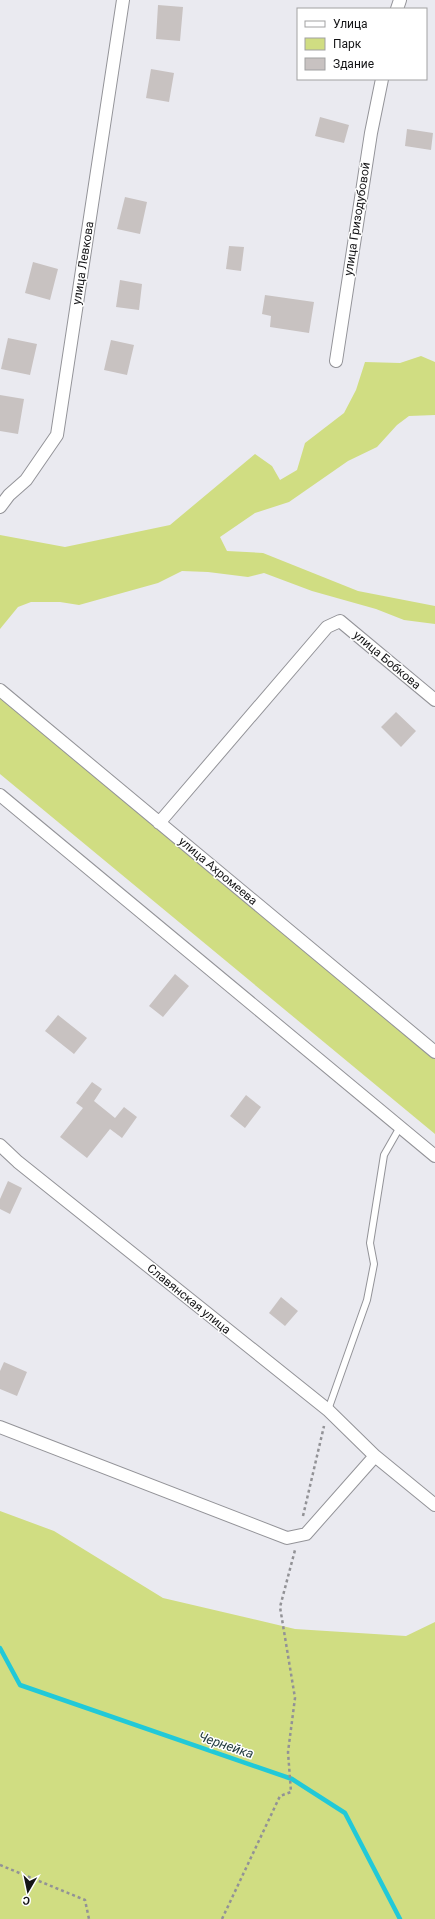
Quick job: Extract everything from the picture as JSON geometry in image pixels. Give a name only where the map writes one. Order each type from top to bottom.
[{"type":"street","name":"улица Левкова","points":[[0,507],[9,495],[26,480],[57,435],[123,0]]},
{"type":"street","name":"улица Гризодубовой","points":[[336,360],[371,133],[382,80]]},
{"type":"street","name":"улица Бобкова","points":[[159,823],[327,627],[340,621],[435,700]]},
{"type":"street","name":"улица Ахромеева","points":[[0,690],[435,1052]]},
{"type":"street","points":[[0,795],[435,1156]]},
{"type":"street","name":"Славянская улица","points":[[0,1145],[18,1162],[328,1410],[375,1456],[435,1505]]},
{"type":"street","points":[[0,1427],[287,1538],[306,1534],[375,1456]]},
{"type":"lane","points":[[328,1410],[367,1300],[374,1264],[370,1243],[384,1155],[400,1127]]},
{"type":"path","points":[[222,1919],[280,1796],[291,1792],[288,1752],[295,1698],[280,1607],[328,1410]]},
{"type":"path","points":[[0,1865],[85,1900],[89,1919]]},
{"type":"green space","points":[[421,356],[435,362],[435,415],[409,416],[397,425],[377,447],[348,461],[289,502],[255,513],[220,537],[227,551],[263,553],[358,591],[435,606],[435,624],[404,620],[376,609],[312,591],[264,573],[248,577],[208,572],[182,571],[158,583],[79,605],[60,602],[31,602],[18,607],[0,629],[0,535],[65,547],[170,525],[255,454],[272,466],[280,480],[297,470],[305,443],[344,413],[356,390],[365,362],[400,363]]},
{"type":"green space","points":[[0,686],[435,1052],[435,1134],[0,774]]},
{"type":"green space","points":[[0,1511],[54,1531],[163,1598],[295,1629],[406,1636],[435,1622],[435,1919],[0,1919]]},
{"type":"building","points":[[158,5],[183,7],[180,41],[156,39]]},
{"type":"building","points":[[151,69],[174,73],[169,102],[146,98]]},
{"type":"building","points":[[320,117],[349,125],[344,143],[315,136]]},
{"type":"building","points":[[407,129],[433,133],[431,150],[405,146]]},
{"type":"building","points":[[125,197],[147,202],[140,234],[117,229]]},
{"type":"building","points":[[229,246],[244,247],[241,271],[226,269]]},
{"type":"building","points":[[33,262],[58,269],[50,300],[25,293]]},
{"type":"building","points":[[120,280],[142,284],[139,310],[116,307]]},
{"type":"building","points":[[265,295],[314,302],[309,333],[270,327],[271,316],[262,314]]},
{"type":"building","points":[[8,338],[37,344],[30,375],[1,369]]},
{"type":"building","points":[[111,340],[134,345],[127,375],[104,370]]},
{"type":"building","points":[[0,395],[24,399],[18,434],[0,431]]},
{"type":"building","points":[[396,712],[416,731],[401,747],[381,727]]},
{"type":"building","points":[[175,974],[189,986],[163,1017],[149,1006]]},
{"type":"building","points":[[58,1015],[87,1038],[74,1054],[45,1031]]},
{"type":"building","points":[[92,1082],[102,1089],[94,1101],[115,1118],[124,1107],[137,1117],[122,1138],[110,1129],[87,1158],[60,1137],[83,1108],[76,1103]]},
{"type":"building","points":[[246,1095],[261,1107],[245,1128],[230,1116]]},
{"type":"building","points":[[8,1181],[22,1188],[10,1214],[0,1209],[0,1199]]},
{"type":"building","points":[[281,1297],[298,1311],[285,1326],[269,1313]]},
{"type":"building","points":[[4,1362],[27,1372],[17,1396],[0,1389],[0,1371]]},
{"type":"waterway","name":"Чернейка","points":[[0,1648],[20,1685],[292,1779],[345,1813],[400,1919]]}]
